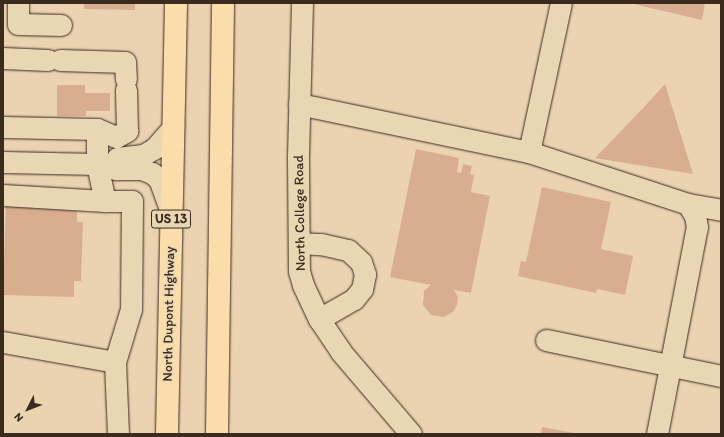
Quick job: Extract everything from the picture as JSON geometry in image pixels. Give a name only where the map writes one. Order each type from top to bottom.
[{"type":"highway","name":"North Dupont Highway","points":[[167,434],[176,3]]},
{"type":"highway","points":[[217,434],[223,3]]},
{"type":"street","points":[[18,3],[18,24],[61,25]]},
{"type":"street","name":"North College Road","points":[[302,3],[299,104],[299,243],[300,271],[303,285],[319,319],[349,363],[412,434]]},
{"type":"street","points":[[529,152],[561,3]]},
{"type":"street","points":[[3,58],[119,68],[122,85],[116,137],[97,129],[3,127]]},
{"type":"street","points":[[3,64],[54,63]]},
{"type":"street","points":[[299,104],[529,152],[688,204],[721,210]]},
{"type":"street","points":[[96,164],[143,155],[155,148],[173,127]]},
{"type":"street","points":[[97,129],[96,164],[105,201]]},
{"type":"street","points":[[3,162],[96,164],[152,173],[163,187],[171,215]]},
{"type":"street","points":[[3,195],[105,201],[132,201],[131,309],[115,362],[118,434]]},
{"type":"street","points":[[657,434],[672,366],[697,228],[695,216],[688,204]]},
{"type":"street","points":[[299,243],[327,244],[348,250],[361,262],[365,274],[362,289],[354,299],[319,319]]},
{"type":"street","points":[[546,340],[721,376]]},
{"type":"street","points":[[3,342],[115,362]]},
{"type":"building","points":[[84,3],[135,3],[135,10],[84,9]]},
{"type":"building","points":[[629,3],[705,3],[702,20]]},
{"type":"building","points":[[665,84],[693,174],[595,158],[645,106]]},
{"type":"building","points":[[57,85],[85,85],[85,93],[110,93],[110,111],[86,111],[86,116],[57,116]]},
{"type":"building","points":[[416,149],[459,158],[457,172],[461,173],[463,164],[472,166],[470,174],[474,175],[471,192],[490,196],[471,293],[454,290],[458,297],[457,305],[453,312],[444,317],[431,315],[423,305],[424,291],[431,285],[390,277]]},
{"type":"building","points":[[542,187],[611,202],[601,249],[633,256],[625,295],[597,289],[596,293],[518,276],[521,261],[526,262]]},
{"type":"building","points":[[6,202],[77,205],[77,222],[83,222],[81,281],[74,281],[74,297],[3,295]]},
{"type":"building","points":[[542,427],[574,433],[574,434],[541,434]]}]
